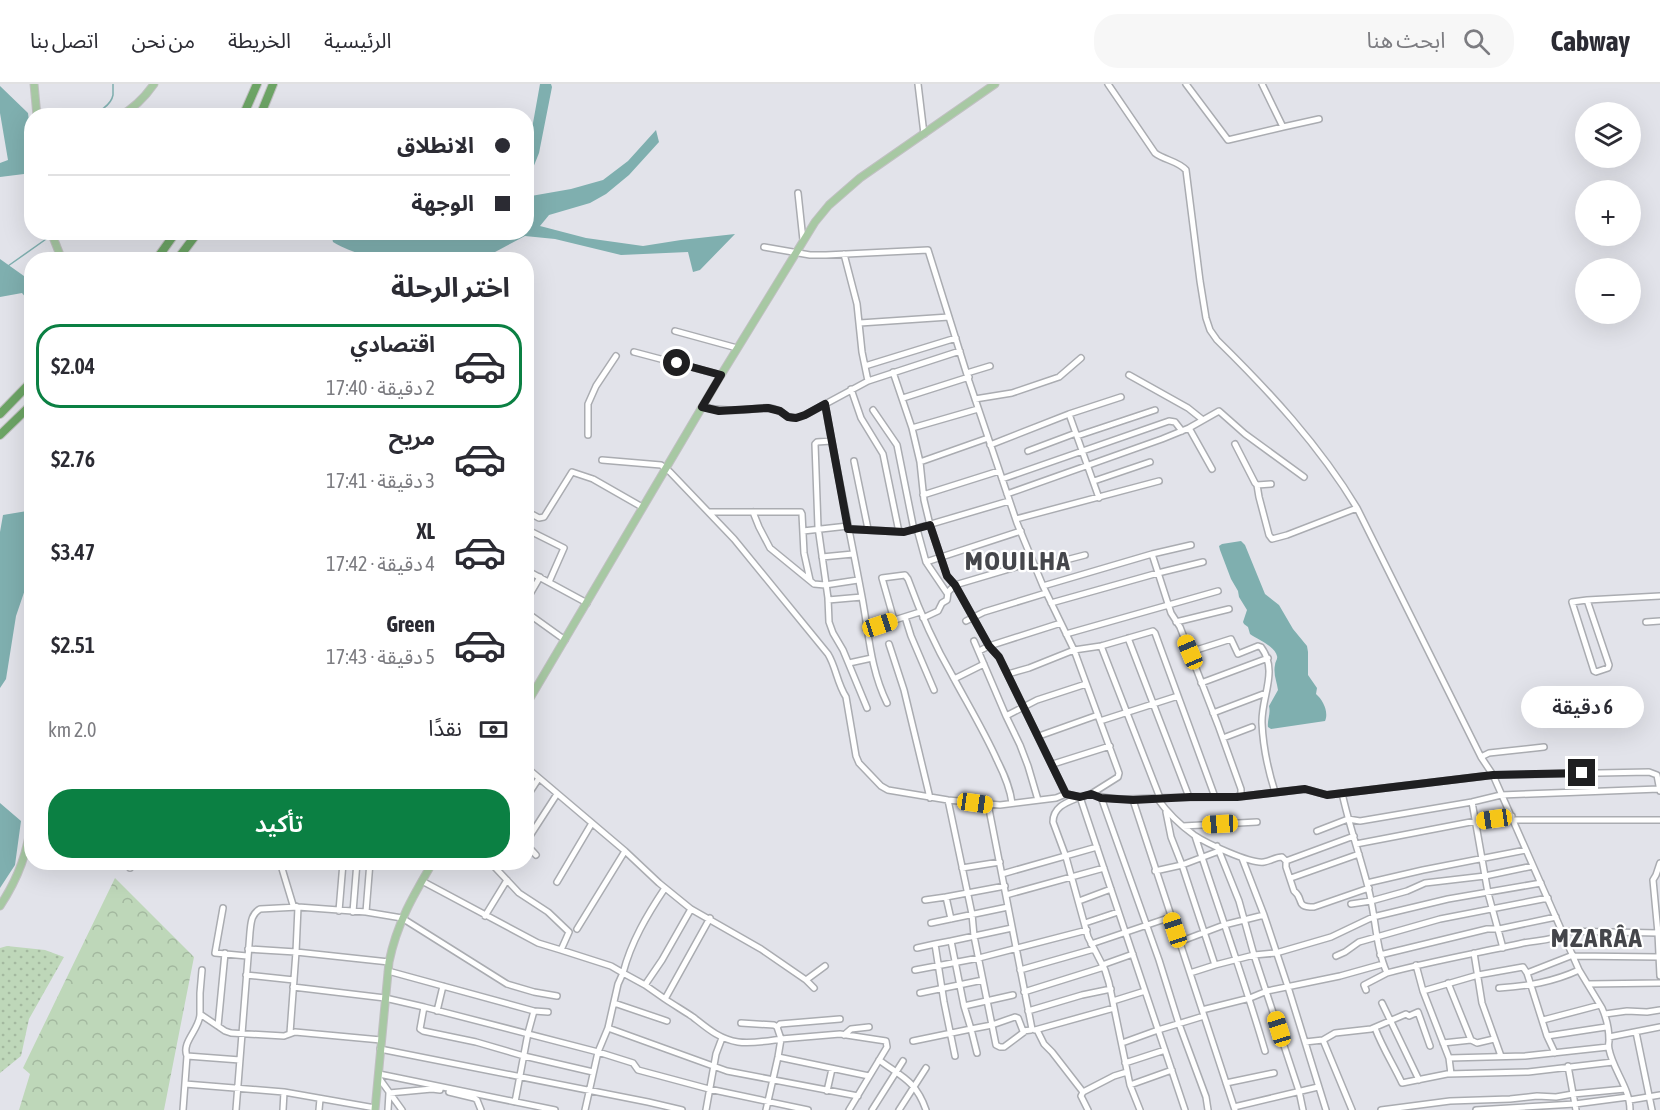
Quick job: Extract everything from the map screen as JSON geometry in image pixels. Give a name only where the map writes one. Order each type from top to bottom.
[{"type":"highway","points":[[246,108],[256,84]]},
{"type":"highway","points":[[264,108],[273,84]]},
{"type":"highway","points":[[0,414],[24,389]]},
{"type":"highway","points":[[0,435],[24,411]]},
{"type":"main road","points":[[34,84],[37,108]]},
{"type":"main road","points":[[132,108],[144,98],[154,84]]},
{"type":"main road","points":[[534,692],[737,348],[803,240],[829,205],[860,178],[994,84]]},
{"type":"main road","points":[[0,906],[19,873],[24,859]]},
{"type":"main road","points":[[375,1109],[389,962],[402,918],[428,870]]},
{"type":"street","points":[[918,84],[924,134]]},
{"type":"street","points":[[1108,84],[1155,153],[1181,165],[1186,170],[1200,281],[1210,330],[1297,424],[1345,488],[1357,508],[1480,757],[1493,775],[1579,970],[1605,1014],[1609,1037],[1608,1047],[1629,1099],[1630,1110]]},
{"type":"street","points":[[1186,84],[1228,140],[1319,119]]},
{"type":"street","points":[[1262,84],[1283,127]]},
{"type":"street","points":[[798,193],[803,240]]},
{"type":"street","points":[[764,247],[810,255],[928,250],[1009,501],[1046,593],[1074,650],[1119,773],[1118,777],[1091,794],[1060,806],[1053,817],[1092,946],[1103,966],[1111,989],[1130,1085],[1140,1110]]},
{"type":"street","points":[[844,254],[857,304],[862,352],[868,381]]},
{"type":"street","points":[[860,324],[949,317]]},
{"type":"street","points":[[675,331],[737,348]]},
{"type":"street","points":[[865,366],[956,338]]},
{"type":"street","points":[[702,407],[719,411],[768,408],[796,418],[868,381],[960,351]]},
{"type":"street","points":[[634,352],[721,375]]},
{"type":"street","points":[[588,435],[586,419],[588,404],[596,386],[616,356]]},
{"type":"street","points":[[975,399],[1012,393],[1059,377],[1081,357]]},
{"type":"street","points":[[903,398],[990,366]]},
{"type":"street","points":[[893,372],[912,428],[930,525],[947,576],[955,585],[989,646],[999,657],[1066,794]]},
{"type":"street","points":[[1129,375],[1188,408],[1203,420]]},
{"type":"street","points":[[851,389],[861,418],[883,454],[899,532]]},
{"type":"street","points":[[920,462],[989,442],[1121,397]]},
{"type":"street","points":[[825,404],[862,597],[866,629],[872,658],[887,704]]},
{"type":"street","points":[[912,428],[978,409]]},
{"type":"street","points":[[873,410],[897,445],[916,530],[926,562],[947,594]]},
{"type":"street","points":[[1028,451],[1155,410]]},
{"type":"street","points":[[1007,494],[1162,439],[1216,412],[1222,412],[1245,434],[1304,477]]},
{"type":"street","points":[[1069,414],[1099,498]]},
{"type":"street","points":[[1002,479],[1169,421],[1186,429],[1212,469]]},
{"type":"street","points":[[831,441],[815,444],[818,529],[830,626],[849,663],[867,708]]},
{"type":"street","points":[[1235,444],[1257,485],[1258,497],[1272,539],[1357,508]]},
{"type":"street","points":[[602,460],[661,465],[734,539],[833,662],[841,690],[846,697],[856,756],[859,763],[881,786],[888,790],[930,798],[1000,806],[1056,798],[1066,794],[1080,797]]},
{"type":"street","points":[[854,461],[868,529]]},
{"type":"street","points":[[1094,482],[1150,462]]},
{"type":"street","points":[[923,495],[999,471]]},
{"type":"street","points":[[534,515],[543,517],[572,472],[593,479],[642,507]]},
{"type":"street","points":[[1016,519],[1159,481]]},
{"type":"street","points":[[1257,485],[1271,484]]},
{"type":"street","points":[[803,531],[848,527],[899,532],[916,530],[1009,501]]},
{"type":"street","points":[[709,512],[801,512],[805,563],[810,580]]},
{"type":"street","points":[[753,512],[770,548],[817,585],[858,580]]},
{"type":"street","points":[[926,562],[1020,531]]},
{"type":"street","points":[[534,533],[564,548],[549,582]]},
{"type":"street","points":[[1043,586],[1191,545]]},
{"type":"street","points":[[822,557],[853,554]]},
{"type":"street","points":[[1152,554],[1171,613],[1202,682],[1241,789],[1241,794],[1237,797]]},
{"type":"street","points":[[923,618],[938,611],[955,585],[1085,555]]},
{"type":"street","points":[[1051,603],[1203,562]]},
{"type":"street","points":[[534,574],[587,603]]},
{"type":"street","points":[[894,620],[882,577],[906,576],[920,612],[1006,779],[1012,803]]},
{"type":"street","points":[[534,587],[540,577]]},
{"type":"street","points":[[1066,634],[1218,591]]},
{"type":"street","points":[[966,621],[1046,593]]},
{"type":"street","points":[[1587,600],[1609,665],[1608,668],[1596,672],[1572,603],[1587,600],[1660,596]]},
{"type":"street","points":[[828,600],[862,597]]},
{"type":"street","points":[[1176,622],[1230,609]]},
{"type":"street","points":[[866,629],[920,612]]},
{"type":"street","points":[[905,617],[934,690]]},
{"type":"street","points":[[534,618],[566,640]]},
{"type":"street","points":[[1646,622],[1660,621]]},
{"type":"street","points":[[979,651],[1061,623]]},
{"type":"street","points":[[1008,674],[1074,650],[1101,646],[1150,632],[1155,633],[1215,797]]},
{"type":"street","points":[[1128,638],[1190,797]]},
{"type":"street","points":[[1190,652],[1231,639],[1238,654],[1261,646],[1268,658],[1269,681],[1263,706],[1262,724],[1267,764],[1275,792]]},
{"type":"street","points":[[974,641],[1016,735],[1038,800]]},
{"type":"street","points":[[889,644],[904,690],[930,798]]},
{"type":"street","points":[[1101,646],[1158,798],[1165,811],[1171,837],[1215,965]]},
{"type":"street","points":[[849,663],[872,658]]},
{"type":"street","points":[[1202,682],[1268,658]]},
{"type":"street","points":[[954,679],[984,664]]},
{"type":"street","points":[[1006,716],[1037,700],[1086,684]]},
{"type":"street","points":[[1213,713],[1266,693]]},
{"type":"street","points":[[1039,736],[1099,718],[1127,713],[1178,696]]},
{"type":"street","points":[[1223,738],[1252,727]]},
{"type":"street","points":[[1053,764],[1110,746]]},
{"type":"street","points":[[1480,757],[1489,753],[1544,747]]},
{"type":"street","points":[[1091,794],[1101,798],[1133,800],[1237,797],[1305,789],[1327,795],[1493,775],[1649,772],[1659,775],[1660,790],[1501,795],[1360,821],[1348,819],[1317,831]]},
{"type":"street","points":[[534,774],[692,909],[761,949],[814,988]]},
{"type":"street","points":[[534,786],[539,778]]},
{"type":"street","points":[[1342,793],[1368,886],[1380,955],[1387,973]]},
{"type":"street","points":[[534,830],[557,794]]},
{"type":"street","points":[[1080,797],[1185,1110]]},
{"type":"street","points":[[1101,798],[1209,1110]]},
{"type":"street","points":[[948,800],[996,1045],[1004,1047],[1024,1032],[1114,1005],[1145,992]]},
{"type":"street","points":[[1133,800],[1235,1108],[1318,1087]]},
{"type":"street","points":[[1472,802],[1488,892],[1503,948]]},
{"type":"street","points":[[988,804],[1024,992],[1034,1030],[1083,1092]]},
{"type":"street","points":[[1165,811],[1195,836],[1218,849],[1242,858],[1264,862],[1275,857],[1282,857],[1286,861],[1294,891],[1298,894],[1300,904],[1304,907],[1314,907],[1368,886],[1423,870],[1526,850]]},
{"type":"street","points":[[1356,843],[1476,821],[1513,818],[1660,820]]},
{"type":"street","points":[[1183,826],[1257,822]]},
{"type":"street","points":[[556,882],[592,823]]},
{"type":"street","points":[[1195,836],[1250,998],[1265,1051]]},
{"type":"street","points":[[1286,861],[1354,836]]},
{"type":"street","points":[[1002,874],[1097,848]]},
{"type":"street","points":[[1155,871],[1182,865],[1218,849]]},
{"type":"street","points":[[1218,849],[1239,901],[1303,1110]]},
{"type":"street","points":[[577,929],[625,851]]},
{"type":"street","points":[[1291,878],[1359,854]]},
{"type":"street","points":[[1242,858],[1264,915],[1326,1110]]},
{"type":"street","points":[[962,868],[1000,862]]},
{"type":"street","points":[[1660,863],[1653,880],[1658,901],[1660,976]]},
{"type":"street","points":[[1351,903],[1371,901],[1407,891],[1425,883],[1485,876],[1533,866]]},
{"type":"street","points":[[1006,895],[1104,868]]},
{"type":"street","points":[[282,870],[292,905],[298,907]]},
{"type":"street","points":[[339,910],[342,870]]},
{"type":"street","points":[[353,912],[356,870]]},
{"type":"street","points":[[366,912],[369,870]]},
{"type":"street","points":[[498,870],[519,893],[548,912],[569,932],[561,950]]},
{"type":"street","points":[[485,916],[507,880]]},
{"type":"street","points":[[422,881],[538,943],[611,966],[645,985],[722,1038],[747,1043],[844,1035],[886,1041],[887,1047],[849,1110]]},
{"type":"street","points":[[1190,974],[1215,965],[1331,937],[1373,917],[1448,899],[1541,883]]},
{"type":"street","points":[[925,900],[1005,886]]},
{"type":"street","points":[[585,1110],[598,1052],[608,1028],[629,952],[645,917],[665,888]]},
{"type":"street","points":[[1079,901],[1111,889]]},
{"type":"street","points":[[946,897],[951,919]]},
{"type":"street","points":[[1336,956],[1359,942],[1377,936],[1440,919],[1548,898]]},
{"type":"street","points":[[290,1033],[298,907]]},
{"type":"street","points":[[236,1110],[247,956],[253,916],[260,909],[298,907],[366,912],[402,918],[507,984],[557,996]]},
{"type":"street","points":[[931,922],[1008,907]]},
{"type":"street","points":[[223,908],[215,953],[247,956]]},
{"type":"street","points":[[645,985],[692,909]]},
{"type":"street","points":[[1085,923],[1119,912]]},
{"type":"street","points":[[1179,942],[1224,925],[1264,915]]},
{"type":"street","points":[[1020,970],[1171,917]]},
{"type":"street","points":[[1380,955],[1487,929],[1499,929],[1556,917]]},
{"type":"street","points":[[665,999],[710,918]]},
{"type":"street","points":[[917,948],[1012,928]]},
{"type":"street","points":[[915,970],[979,958],[1087,930]]},
{"type":"street","points":[[1366,990],[1364,986],[1387,973],[1474,953],[1555,939],[1563,932],[1658,933]]},
{"type":"street","points":[[951,941],[964,1006],[977,1053]]},
{"type":"street","points":[[935,944],[955,1056]]},
{"type":"street","points":[[248,950],[296,952],[389,962]]},
{"type":"street","points":[[1474,953],[1482,1003],[1501,1056]]},
{"type":"street","points":[[218,1026],[225,954]]},
{"type":"street","points":[[1024,992],[1133,954]]},
{"type":"street","points":[[1423,991],[1478,975],[1527,970],[1573,956],[1659,957]]},
{"type":"street","points":[[1122,1043],[1267,991],[1340,976],[1383,964]]},
{"type":"street","points":[[1416,965],[1423,991],[1449,1058],[1451,1074]]},
{"type":"street","points":[[806,980],[825,966]]},
{"type":"street","points":[[183,1110],[188,1056],[185,1050],[200,1022],[202,970]]},
{"type":"street","points":[[1527,970],[1547,1036],[1555,1053]]},
{"type":"street","points":[[1499,988],[1531,986],[1579,970]]},
{"type":"street","points":[[388,971],[534,1011],[548,1012]]},
{"type":"street","points":[[246,975],[294,980]]},
{"type":"street","points":[[920,993],[983,980]]},
{"type":"street","points":[[1588,984],[1660,982]]},
{"type":"street","points":[[1448,983],[1471,1040]]},
{"type":"street","points":[[437,1011],[443,986]]},
{"type":"street","points":[[292,987],[385,998],[424,1007],[598,1052],[633,1063],[638,1070],[709,1089],[808,1110]]},
{"type":"street","points":[[1028,1011],[1111,989]]},
{"type":"street","points":[[964,1006],[1013,995]]},
{"type":"street","points":[[614,1003],[667,1021]]},
{"type":"street","points":[[1382,1003],[1419,1080]]},
{"type":"street","points":[[1543,1020],[1600,1005]]},
{"type":"street","points":[[424,1007],[420,1026],[423,1031],[593,1072]]},
{"type":"street","points":[[1605,1014],[1660,1010]]},
{"type":"street","points":[[515,1102],[534,1011]]},
{"type":"street","points":[[1305,1042],[1323,1040],[1335,1033],[1375,1028],[1406,1014],[1409,1016],[1418,1012],[1430,1046]]},
{"type":"street","points":[[200,1014],[225,1031],[242,1034],[284,1036],[295,1032],[381,1040]]},
{"type":"street","points":[[913,1041],[1017,1018],[1024,1032]]},
{"type":"street","points":[[777,1027],[780,1024],[840,1019]]},
{"type":"street","points":[[741,1023],[774,1025],[781,1039],[766,1110]]},
{"type":"street","points":[[844,1035],[851,1029],[869,1027]]},
{"type":"street","points":[[1547,1036],[1606,1027]]},
{"type":"street","points":[[1609,1037],[1660,1027]]},
{"type":"street","points":[[608,1028],[714,1067],[773,1081],[858,1096]]},
{"type":"street","points":[[1375,1028],[1402,1083],[1451,1074],[1528,1072],[1613,1062]]},
{"type":"street","points":[[1636,1032],[1652,1110]]},
{"type":"street","points":[[706,1110],[716,1054],[722,1038]]},
{"type":"street","points":[[1443,1043],[1471,1040],[1477,1043],[1494,1039]]},
{"type":"street","points":[[1323,1040],[1352,1110]]},
{"type":"street","points":[[1449,1058],[1525,1056],[1608,1047]]},
{"type":"street","points":[[380,1049],[682,1110]]},
{"type":"street","points":[[1125,1063],[1165,1050]]},
{"type":"street","points":[[188,1056],[240,1060]]},
{"type":"street","points":[[778,1057],[869,1076]]},
{"type":"street","points":[[879,1060],[914,1086],[926,1110]]},
{"type":"street","points":[[872,1110],[903,1061]]},
{"type":"street","points":[[1568,1066],[1575,1107]]},
{"type":"street","points":[[899,1110],[926,1068]]},
{"type":"street","points":[[827,1091],[832,1069]]},
{"type":"street","points":[[1130,1085],[1172,1070]]},
{"type":"street","points":[[1089,1110],[1081,1096],[1083,1092],[1127,1072]]},
{"type":"street","points":[[1226,1083],[1274,1072]]},
{"type":"street","points":[[379,1076],[402,1110]]},
{"type":"street","points":[[379,1076],[555,1110]]},
{"type":"street","points":[[185,1084],[284,1092],[375,1109]]},
{"type":"street","points":[[1381,1110],[1450,1101],[1556,1097],[1625,1089]]},
{"type":"street","points":[[389,1093],[438,1090],[474,1098],[481,1110]]},
{"type":"street","points":[[282,1110],[284,1092]]},
{"type":"street","points":[[388,1110],[389,1093]]},
{"type":"street","points":[[1476,1110],[1575,1107],[1660,1095]]},
{"type":"street","points":[[319,1110],[320,1099]]},
{"type":"street","points":[[346,1110],[347,1102]]},
{"type":"green space","points":[[115,878],[194,957],[164,1110],[19,1110],[30,1074],[23,1068]]},
{"type":"green space","points":[[7,946],[45,950],[64,957],[29,1019],[21,1056],[0,1073],[0,948]]},
{"type":"water","points":[[540,84],[551,84],[539,153],[534,166],[534,117]]},
{"type":"water","points":[[0,86],[24,109],[24,174],[0,177],[0,163],[8,160],[0,113]]},
{"type":"water","points":[[656,130],[659,142],[629,175],[606,194],[590,203],[549,215],[540,226],[586,238],[643,246],[735,234],[700,270],[693,272],[688,252],[621,255],[555,239],[534,237],[534,195],[603,180],[628,161]]},
{"type":"water","points":[[333,240],[518,240],[495,252],[354,252]]},
{"type":"water","points":[[0,259],[24,276],[24,295],[22,293],[0,297]]},
{"type":"water","points":[[24,512],[24,593],[16,616],[6,679],[0,688],[0,532],[3,515]]},
{"type":"water","points":[[1241,541],[1245,545],[1265,594],[1279,605],[1293,629],[1307,646],[1308,675],[1317,688],[1316,694],[1325,706],[1325,721],[1271,729],[1268,727],[1269,706],[1278,690],[1274,672],[1276,652],[1250,634],[1248,627],[1244,624],[1247,610],[1231,579],[1219,546]]},
{"type":"water","points":[[0,803],[21,821],[15,865],[0,888]]},
{"type":"waterway","points":[[104,108],[112,99],[113,84]]},
{"type":"waterway","points":[[28,252],[45,240]]},
{"type":"waterway","points":[[8,266],[24,255]]},
{"type":"district","name":"MOUILHA","points":[[1018,561]]},
{"type":"district","name":"MZARÂA","points":[[1597,938]]},
{"type":"route","points":[[677,363],[721,375],[702,407],[719,411],[774,408],[788,417],[796,418],[825,404],[848,529],[904,532],[930,525],[947,576],[955,585],[989,646],[999,657],[1066,794],[1080,797],[1091,794],[1101,798],[1133,800],[1237,797],[1305,789],[1327,795],[1493,775],[1582,773]]}]
